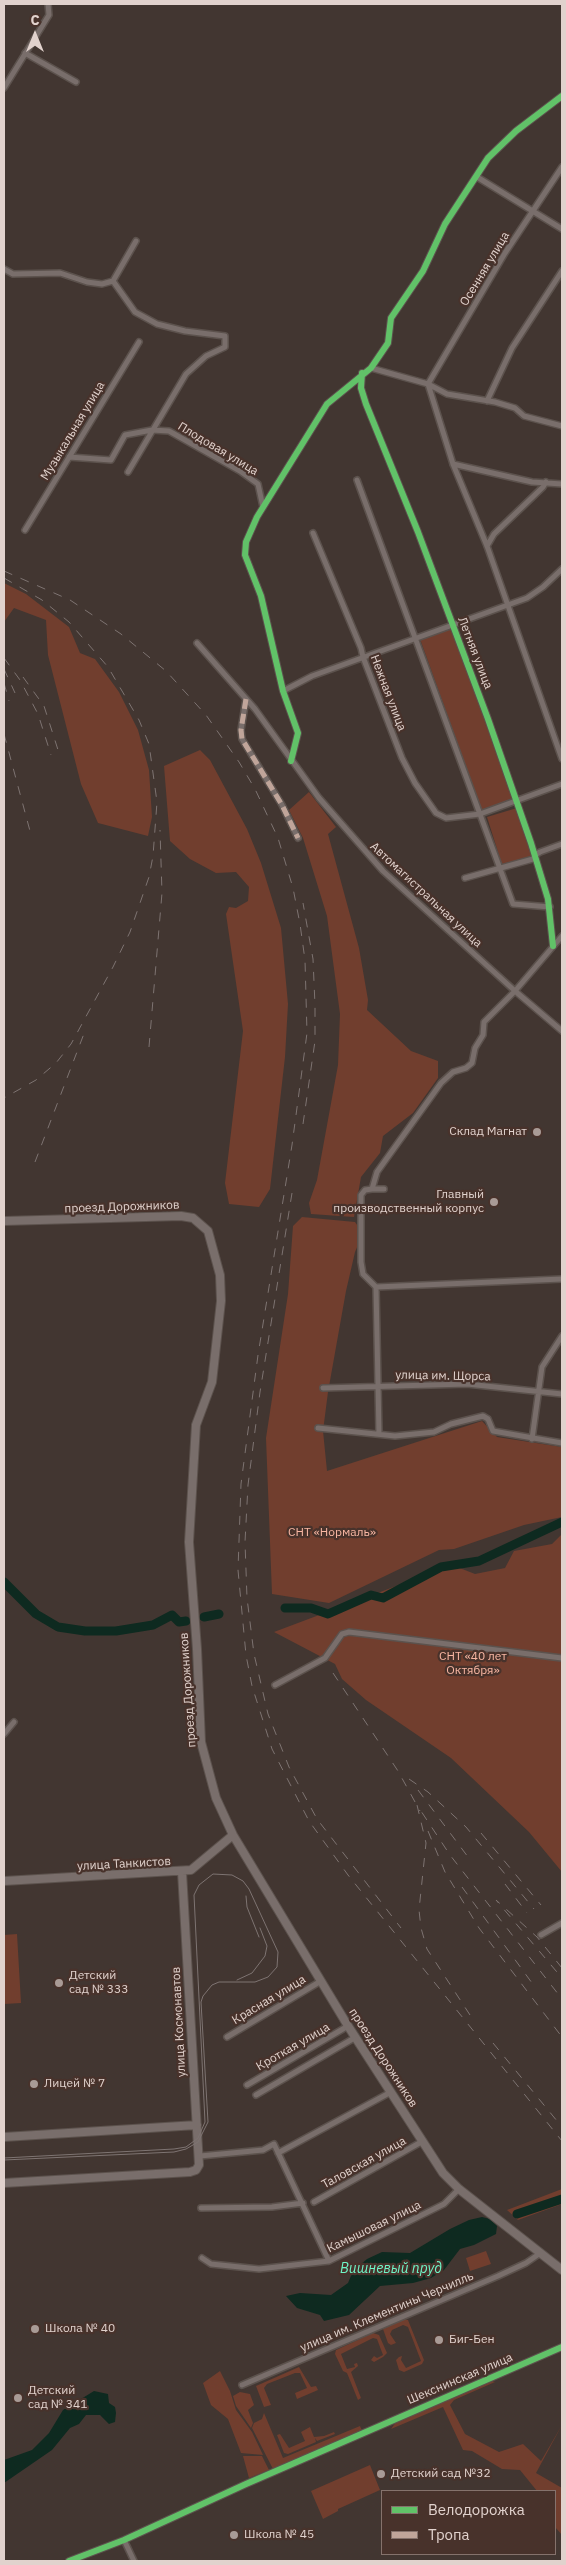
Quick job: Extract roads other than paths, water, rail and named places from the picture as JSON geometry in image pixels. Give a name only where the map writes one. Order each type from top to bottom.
[{"type":"main road","name":"проезд Дорожников","points":[[4,1221],[193,1218],[208,1231],[220,1274],[221,1301],[212,1382],[196,1426],[189,1542],[197,1649],[201,1742],[216,1798],[233,1836],[348,2026],[443,2173],[459,2190],[562,2270]]},
{"type":"main road","name":"улица Танкистов","points":[[4,1881],[182,1872],[198,1866],[233,1836]]},
{"type":"main road","name":"улица Космонавтов","points":[[4,2183],[190,2172],[196,2170],[200,2156],[196,2125],[182,1872]]},
{"type":"main road","points":[[4,2137],[196,2125]]},
{"type":"street","points":[[4,85],[49,15],[48,4]]},
{"type":"street","points":[[25,53],[76,82]]},
{"type":"street","points":[[291,761],[298,733],[283,692],[261,596],[245,555],[246,542],[264,507],[327,404],[362,373],[371,368],[388,343],[391,318],[423,271],[445,224],[488,158],[516,131],[562,96]]},
{"type":"street","name":"Осенняя улица","points":[[428,384],[532,211],[562,168]]},
{"type":"street","points":[[477,177],[562,229]]},
{"type":"street","points":[[4,269],[13,274],[60,273],[86,282],[102,284],[113,281],[136,241]]},
{"type":"street","points":[[487,401],[512,348],[562,271]]},
{"type":"street","points":[[557,278],[562,284]]},
{"type":"street","points":[[113,281],[135,312],[157,324],[185,331],[224,336],[225,347],[206,356],[186,374],[128,472]]},
{"type":"street","name":"Музыкальная улица","points":[[24,530],[139,342]]},
{"type":"street","points":[[371,368],[428,384],[447,394],[515,408],[524,416],[562,426]]},
{"type":"street","name":"Летняя улица","points":[[362,373],[361,388],[366,404],[418,532],[517,801],[550,907],[553,946]]},
{"type":"street","points":[[428,384],[454,464],[487,546],[507,606],[559,743],[562,759]]},
{"type":"street","name":"Плодовая улица","points":[[69,457],[112,460],[125,435],[152,430],[169,431],[240,471],[258,484],[264,507]]},
{"type":"street","points":[[454,464],[532,482],[562,484]]},
{"type":"street","points":[[357,480],[513,904],[550,907]]},
{"type":"street","points":[[487,546],[494,534],[546,482]]},
{"type":"street","name":"Нежная улица","points":[[313,533],[362,648],[363,657],[402,758],[415,783],[436,813],[446,818],[480,814],[562,784]]},
{"type":"street","points":[[283,692],[312,676],[507,606],[543,587],[562,569]]},
{"type":"street","name":"Автомагистральная улица","points":[[197,643],[246,700],[340,824],[383,871],[562,1031]]},
{"type":"street","points":[[246,700],[241,730],[242,739],[282,806],[298,838]]},
{"type":"street","points":[[465,878],[533,860],[535,855],[562,844]]},
{"type":"street","points":[[372,1189],[377,1172],[441,1083],[452,1072],[466,1068],[472,1063],[475,1048],[483,1035],[484,1022],[515,991],[562,936]]},
{"type":"street","points":[[379,1434],[376,1287],[363,1274],[361,1262],[361,1195],[365,1190],[384,1189]]},
{"type":"street","points":[[376,1287],[562,1279]]},
{"type":"street","points":[[532,1439],[542,1368],[562,1336]]},
{"type":"street","name":"улица им. Щорса","points":[[323,1388],[467,1384],[562,1394]]},
{"type":"street","points":[[318,1428],[395,1436],[434,1432],[450,1424],[483,1416],[488,1419],[493,1430],[532,1439],[562,1443]]},
{"type":"street","points":[[275,1685],[325,1658],[342,1634],[348,1632],[562,1658]]},
{"type":"street","points":[[4,1734],[14,1722]]},
{"type":"street","points":[[541,1934],[562,1923]]},
{"type":"street","name":"Красная улица","points":[[227,2037],[321,1981]]},
{"type":"street","name":"Кроткая улица","points":[[247,2085],[348,2026]]},
{"type":"street","name":"Кроткая улица","points":[[256,2095],[356,2037]]},
{"type":"street","points":[[278,2153],[391,2092]]},
{"type":"street","name":"Таловская улица","points":[[314,2202],[423,2141]]},
{"type":"street","points":[[200,2156],[263,2150],[274,2144],[329,2261]]},
{"type":"street","name":"Камышовая улица","points":[[202,2258],[211,2264],[259,2269],[329,2261],[444,2204],[459,2190]]},
{"type":"street","points":[[201,2208],[272,2207],[303,2203]]},
{"type":"street","name":"улица им. Клементины Черчилль","points":[[242,2385],[498,2276],[526,2263],[539,2254]]},
{"type":"street","name":"Шекснинская улица","points":[[124,2540],[562,2347]]},
{"type":"street","points":[[69,2561],[124,2540],[134,2561]]},
{"type":"water","name":"Вишневый пруд","points":[[482,2217],[490,2219],[497,2226],[496,2234],[474,2245],[460,2249],[444,2270],[431,2278],[413,2283],[380,2286],[349,2315],[324,2321],[320,2315],[297,2308],[286,2296],[300,2293],[331,2295],[348,2283],[353,2271],[367,2259],[382,2252],[410,2253],[450,2229],[469,2220]]},
{"type":"water","points":[[94,2391],[108,2394],[109,2403],[115,2407],[115,2422],[109,2424],[100,2415],[86,2415],[79,2424],[70,2428],[52,2450],[4,2483],[4,2460],[32,2450],[49,2433],[63,2410]]},
{"type":"waterway","points":[[285,1608],[311,1608],[328,1614],[371,1595],[383,1598],[441,1567],[479,1561],[562,1522]]},
{"type":"waterway","points":[[4,1582],[36,1614],[58,1627],[85,1631],[116,1631],[153,1625],[172,1615],[179,1622],[186,1621]]},
{"type":"waterway","points":[[204,1617],[219,1614]]},
{"type":"waterway","points":[[517,2214],[562,2199]]},
{"type":"tram line","points":[[4,2158],[174,2149],[186,2147],[198,2138],[205,2122],[194,1895],[199,1885],[213,1874],[232,1875],[243,1881],[249,1889],[278,1952],[277,1967],[268,1977],[255,1982],[219,1982],[212,1985],[203,1996],[201,2002],[208,2122],[198,2142],[186,2149],[174,2152],[4,2160]]},
{"type":"tram line","points":[[246,1896],[247,1907],[259,1937]]},
{"type":"tram line","points":[[237,1980],[252,1973],[265,1956],[267,1946],[260,1928]]},
{"type":"railway","points":[[4,571],[70,600],[121,634],[166,671],[206,715],[239,762],[255,789],[278,838],[293,888],[300,924],[305,960],[307,1033],[292,1145],[258,1355],[241,1484],[238,1570],[246,1655],[252,1686],[272,1749],[309,1821],[348,1875],[562,2141]]},
{"type":"railway","points":[[4,578],[42,600],[69,622],[108,667],[139,720],[149,744],[157,802],[153,856],[149,877],[130,932],[113,967],[71,1044],[56,1063],[36,1080],[4,1098]]},
{"type":"railway","points":[[4,658],[20,680],[38,714],[51,755]]},
{"type":"railway","points":[[4,669],[15,693]]},
{"type":"railway","points":[[23,677],[44,706],[59,753]]},
{"type":"railway","points":[[4,683],[9,701]]},
{"type":"railway","points":[[4,734],[30,831]]},
{"type":"railway","points":[[149,1047],[162,893],[160,830]]},
{"type":"railway","points":[[303,903],[313,959],[315,1041],[303,1124]]},
{"type":"railway","points":[[35,1162],[85,1031]]},
{"type":"railway","points":[[292,1193],[260,1392],[248,1485],[245,1542],[247,1598],[254,1654],[268,1714],[289,1767],[317,1819],[401,1928]]},
{"type":"railway","points":[[333,1673],[398,1771],[420,1811]]},
{"type":"railway","points":[[409,1779],[428,1792],[466,1827],[534,1909]]},
{"type":"railway","points":[[418,1790],[471,1861]]},
{"type":"railway","points":[[470,2015],[427,1949],[421,1928],[419,1910],[426,1843],[417,1805],[450,1855],[562,1999]]},
{"type":"railway","points":[[428,1831],[445,1872],[479,1928],[562,2037]]},
{"type":"railway","points":[[481,1833],[541,1905]]},
{"type":"railway","points":[[505,1884],[527,1913]]},
{"type":"railway","points":[[462,1887],[532,1983]]},
{"type":"railway","points":[[562,1968],[537,1937],[496,1900],[562,1978]]},
{"type":"railway","points":[[493,2043],[562,2127]]},
{"type":"place","name":"Склад Магнат","points":[[537,1132]]},
{"type":"place","name":"Главный производственный корпус","points":[[494,1202]]},
{"type":"place","name":"Детский сад № 333","points":[[59,1983]]},
{"type":"place","name":"Лицей № 7","points":[[34,2084]]},
{"type":"place","name":"Школа № 40","points":[[35,2329]]},
{"type":"place","name":"Биг-Бен","points":[[439,2340]]},
{"type":"place","name":"Детский сад № 341","points":[[18,2398]]},
{"type":"place","name":"Детский сад №32","points":[[381,2474]]},
{"type":"place","name":"Школа № 45","points":[[234,2535]]},
{"type":"park label","name":"СНТ «Нормаль»","points":[[332,1533]]},
{"type":"park label","name":"СНТ «40 лет Октября»","points":[[473,1664]]}]
